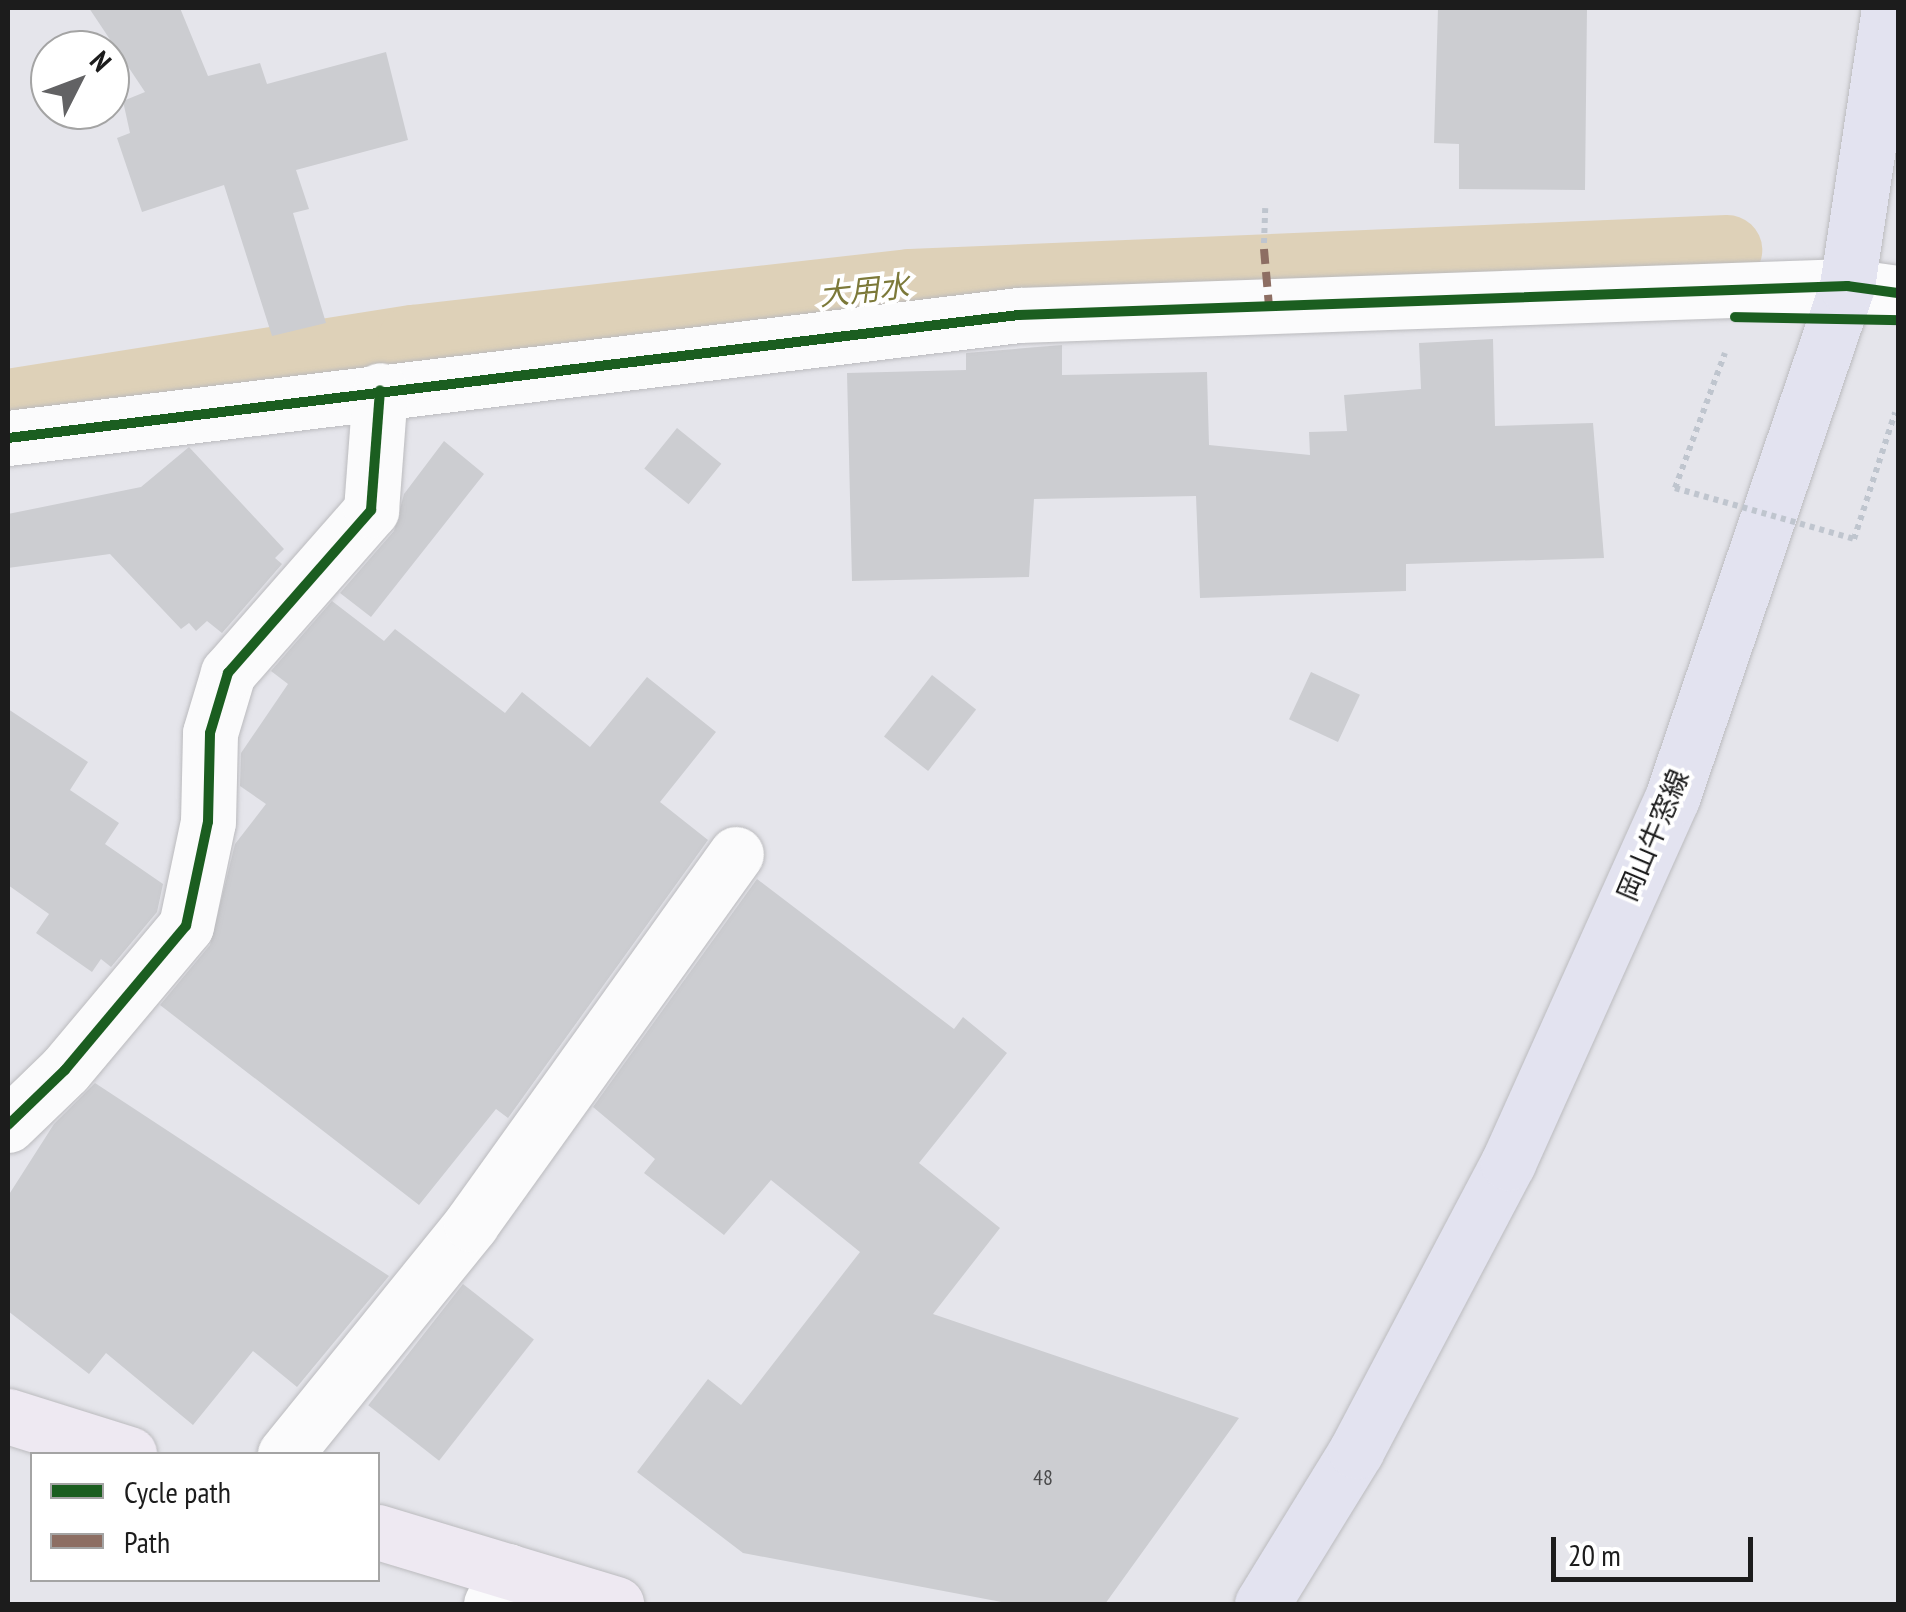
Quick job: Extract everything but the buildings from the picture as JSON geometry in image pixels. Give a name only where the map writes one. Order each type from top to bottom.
[{"type":"main road","name":"岡山牛窓線","points":[[1262,1604],[1356,1450],[1508,1163],[1672,798],[1872,289],[1889,8]]},
{"type":"street","points":[[8,438],[380,390],[561,375],[1019,315],[1872,289]]},
{"type":"street","points":[[8,1125],[65,1070],[186,926],[208,822],[210,733],[228,673],[371,510],[380,390]]},
{"type":"street","points":[[287,1452],[471,1224],[736,854]]},
{"type":"street","points":[[8,1416],[123,1452]]},
{"type":"street","points":[[380,1533],[500,1588],[616,1604]]},
{"type":"path","points":[[1264,250],[1265,208]]},
{"type":"path","points":[[1722,363],[1674,488],[1854,538],[1895,413]]},
{"type":"waterway","name":"大用水","points":[[8,404],[413,340],[910,284],[1727,250]]},
{"type":"marked path","points":[[1264,249],[1269,306]]},
{"type":"cycle path","points":[[8,438],[1019,315],[1847,286],[1898,293]]},
{"type":"cycle path","points":[[1735,317],[1898,320]]},
{"type":"cycle path","points":[[8,1125],[65,1070],[186,926],[208,822],[210,733],[228,673],[371,510],[380,390]]}]
